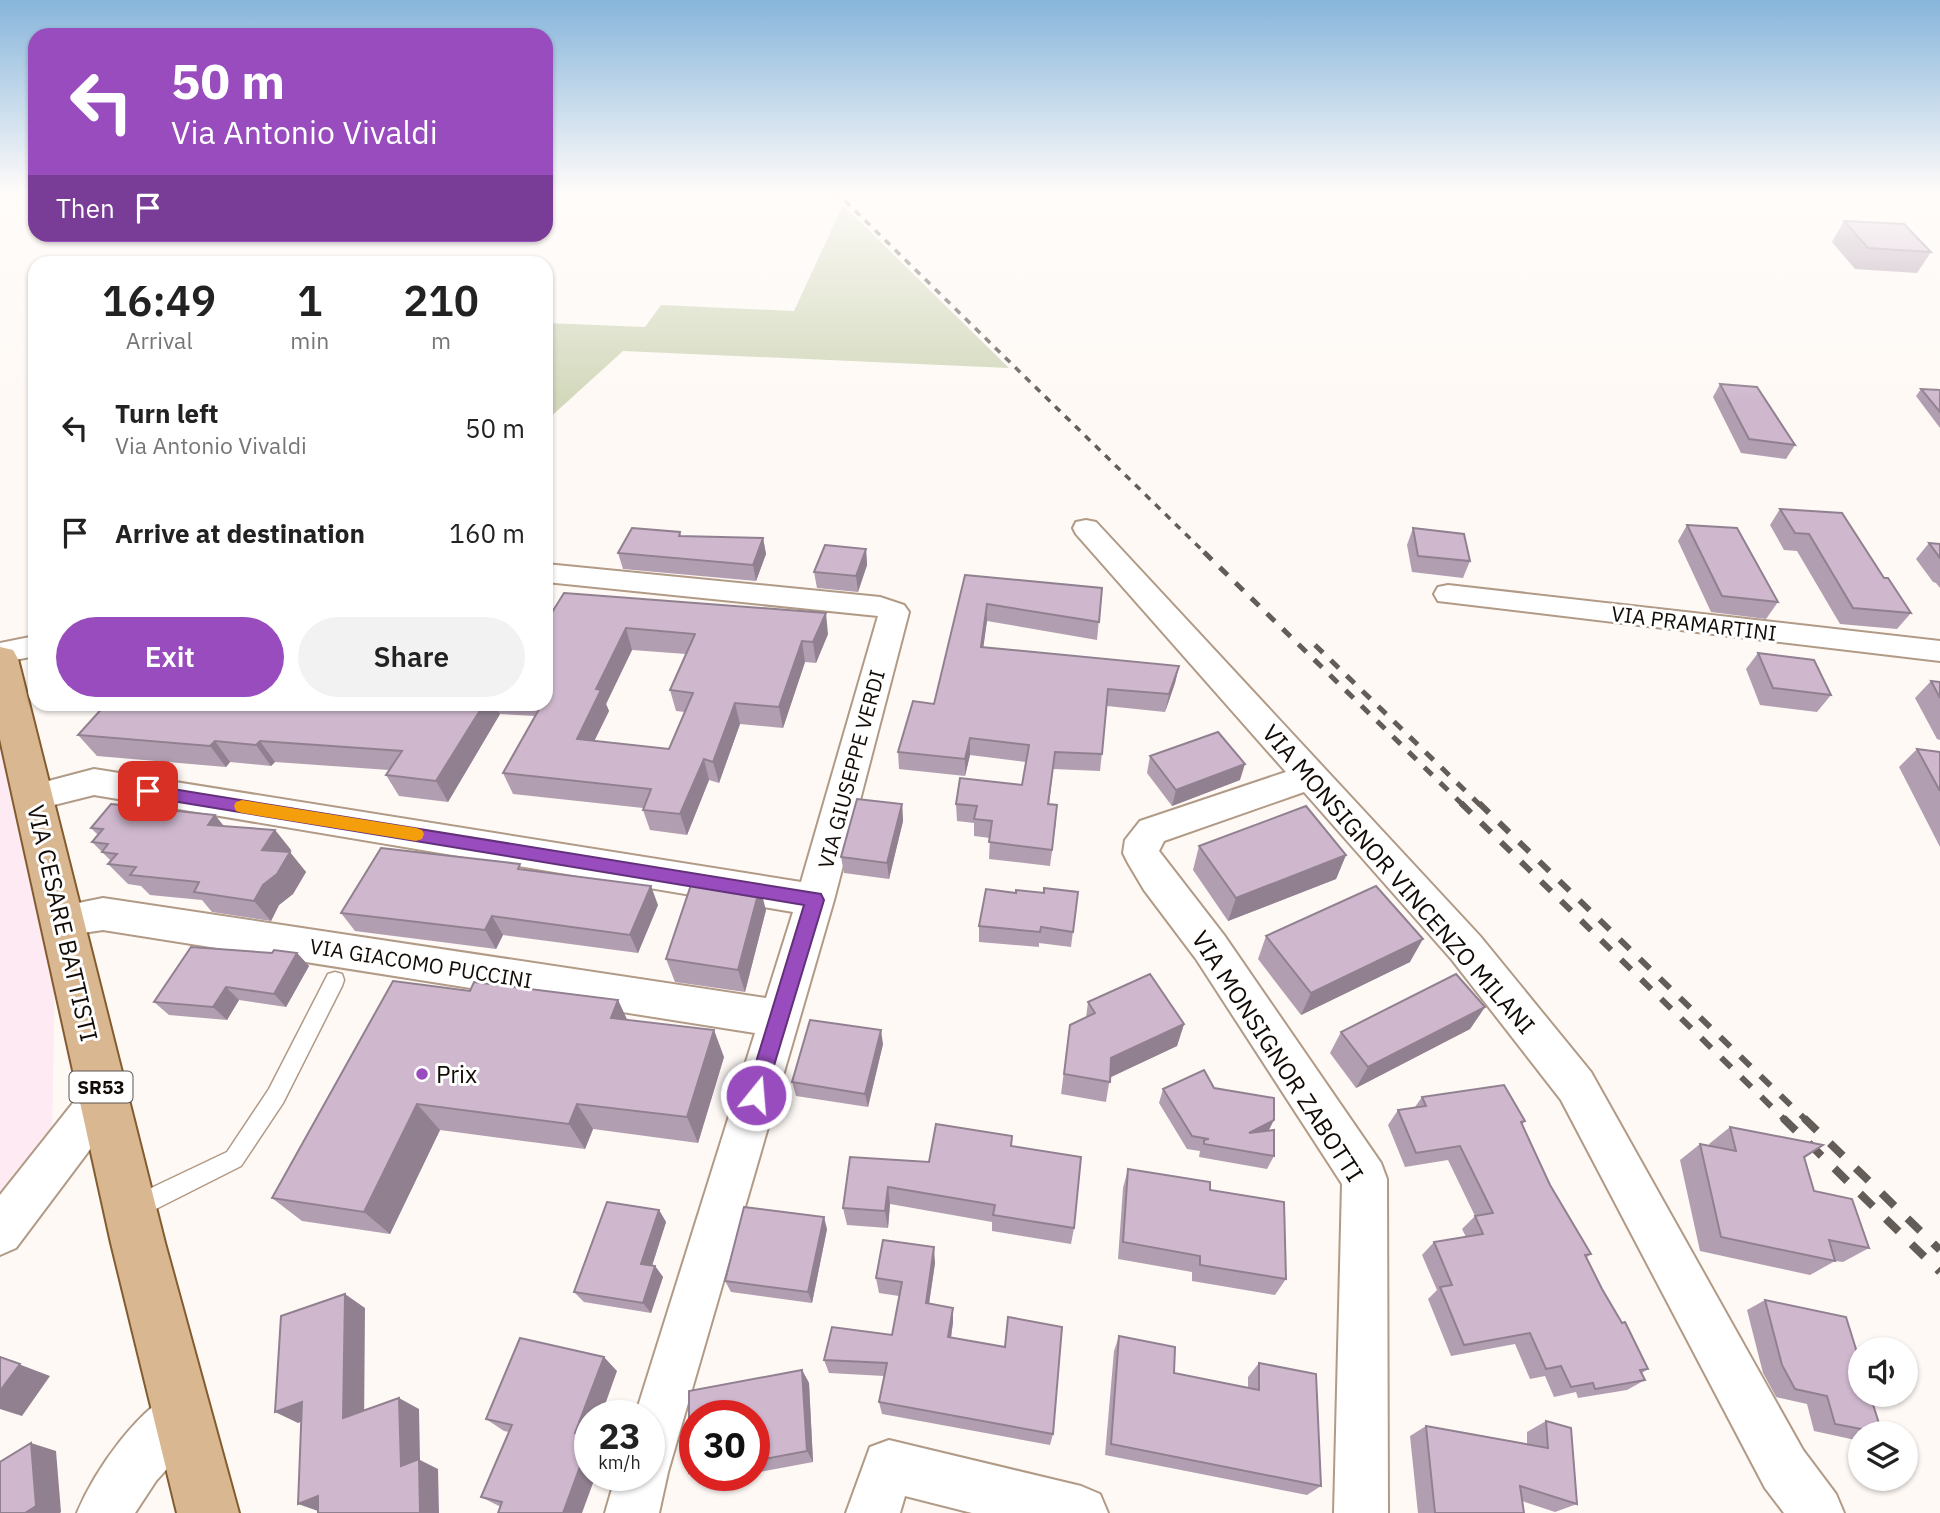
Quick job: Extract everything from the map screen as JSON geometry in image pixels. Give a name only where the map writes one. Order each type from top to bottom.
[{"type":"main road","name":"VIA CESARE BATTISTI","points":[[0,659],[130,1209],[208,1513]]},
{"type":"street","name":"VIA MONSIGNOR VINCENZO MILANI","points":[[1086,528],[1466,948],[1576,1086],[1784,1469],[1817,1513]]},
{"type":"street","name":"VIA GIUSEPPE VERDI","points":[[553,581],[880,606],[894,612],[815,900],[665,1401]]},
{"type":"street","name":"VIA PRAMARTINI","points":[[1448,594],[1940,651]]},
{"type":"street","points":[[0,653],[28,647]]},
{"type":"street","name":"VIA MONSIGNOR ZABOTTI","points":[[1311,776],[1152,831],[1143,840],[1141,853],[1157,879],[1210,947],[1365,1180],[1361,1513]]},
{"type":"street","points":[[34,797],[94,782],[815,900]]},
{"type":"street","name":"VIA GIACOMO PUCCINI","points":[[62,920],[103,915],[779,1018]]},
{"type":"street","points":[[0,1232],[103,1098]]},
{"type":"street","points":[[104,1513],[137,1462],[183,1413]]},
{"type":"street","points":[[873,1513],[888,1466],[1081,1513]]},
{"type":"street","points":[[632,1513],[638,1491]]},
{"type":"lane","points":[[130,1209],[234,1159],[276,1096],[335,980]]},
{"type":"shaded area","points":[[0,651],[56,912],[52,1141],[0,1207]]},
{"type":"green space","points":[[817,262],[901,262],[1009,368],[623,351],[553,415],[553,323],[645,327],[661,305],[794,311]]},
{"type":"building","points":[[1720,384],[1757,387],[1795,445],[1749,439]]},
{"type":"building","points":[[1921,389],[1940,390],[1940,412]]},
{"type":"building","points":[[1780,509],[1842,513],[1884,578],[1888,578],[1911,613],[1853,608],[1809,534],[1795,533]]},
{"type":"building","points":[[1687,525],[1737,528],[1778,602],[1722,596]]},
{"type":"building","points":[[632,528],[680,532],[679,536],[763,538],[753,565],[618,553]]},
{"type":"building","points":[[1413,528],[1464,534],[1470,561],[1418,556]]},
{"type":"building","points":[[1929,543],[1940,544],[1940,558]]},
{"type":"building","points":[[825,545],[866,549],[856,576],[814,572]]},
{"type":"building","points":[[965,575],[1102,588],[1099,622],[987,604],[981,647],[1179,666],[1169,694],[1108,689],[1102,754],[1055,752],[1048,804],[1057,805],[1052,850],[989,842],[992,821],[974,819],[977,806],[956,804],[960,778],[1022,785],[1029,745],[970,738],[965,759],[898,752],[913,701],[934,704]]},
{"type":"building","points":[[564,593],[826,613],[813,642],[802,641],[779,707],[735,703],[713,762],[704,759],[680,814],[643,810],[651,789],[503,773],[538,711],[553,711],[553,611]],"holes":[[[626,628],[695,634],[670,690],[693,693],[669,749],[577,739],[601,690],[596,689]]]},
{"type":"building","points":[[1758,653],[1814,660],[1831,695],[1773,688]]},
{"type":"building","points":[[1931,681],[1940,682],[1940,698]]},
{"type":"building","points":[[100,711],[480,711],[436,781],[386,775],[402,751],[260,741],[256,745],[215,741],[210,746],[78,735]]},
{"type":"building","points":[[1218,732],[1245,764],[1176,790],[1150,756]]},
{"type":"building","points":[[1917,749],[1940,752],[1940,791]]},
{"type":"building","points":[[857,799],[902,804],[887,863],[841,857]]},
{"type":"building","points":[[111,804],[215,815],[208,825],[275,830],[262,850],[290,852],[277,874],[263,885],[254,901],[194,892],[199,882],[130,875],[136,867],[108,864],[117,854],[102,852],[108,844],[92,842],[103,829],[91,828]]},
{"type":"building","points":[[1306,806],[1346,855],[1236,898],[1199,846]]},
{"type":"building","points":[[381,848],[520,864],[518,869],[651,886],[630,935],[492,916],[485,930],[341,913]]},
{"type":"building","points":[[694,876],[760,887],[738,970],[666,959]]},
{"type":"building","points":[[1376,886],[1423,939],[1311,993],[1266,936]]},
{"type":"building","points":[[1044,888],[1078,892],[1073,932],[1041,927],[1040,932],[979,926],[986,889],[1044,893]]},
{"type":"building","points":[[191,947],[297,953],[274,994],[226,987],[213,1007],[154,1002]]},
{"type":"building","points":[[1150,974],[1184,1024],[1111,1058],[1110,1082],[1064,1074],[1070,1025],[1095,1013],[1088,1002]]},
{"type":"building","points":[[1456,974],[1485,1007],[1368,1067],[1341,1032]]},
{"type":"building","points":[[393,981],[470,991],[474,982],[618,1000],[611,1018],[714,1030],[687,1117],[577,1104],[569,1124],[417,1104],[364,1212],[272,1198]]},
{"type":"building","points":[[810,1020],[881,1030],[865,1094],[792,1082]]},
{"type":"building","points":[[1204,1070],[1214,1088],[1274,1098],[1274,1120],[1249,1133],[1274,1130],[1274,1156],[1204,1144],[1204,1140],[1209,1139],[1192,1136],[1163,1089]]},
{"type":"building","points":[[1504,1085],[1525,1121],[1521,1122],[1550,1185],[1591,1254],[1585,1255],[1602,1289],[1622,1323],[1625,1322],[1648,1369],[1640,1370],[1645,1380],[1595,1389],[1593,1383],[1571,1387],[1561,1366],[1546,1369],[1530,1333],[1464,1345],[1440,1287],[1452,1285],[1434,1242],[1483,1234],[1475,1216],[1493,1213],[1460,1146],[1416,1153],[1398,1110],[1426,1106],[1422,1097]]},
{"type":"building","points":[[936,1124],[1012,1136],[1011,1146],[1081,1157],[1074,1228],[993,1215],[995,1205],[888,1187],[885,1211],[843,1208],[850,1157],[929,1162]]},
{"type":"building","points":[[1730,1127],[1823,1145],[1804,1157],[1814,1191],[1852,1199],[1869,1248],[1829,1240],[1835,1261],[1721,1237],[1700,1144],[1736,1151]]},
{"type":"building","points":[[1128,1169],[1210,1182],[1210,1190],[1284,1202],[1286,1279],[1200,1265],[1200,1256],[1123,1242]]},
{"type":"building","points":[[607,1202],[659,1210],[641,1264],[655,1266],[643,1303],[574,1292]]},
{"type":"building","points":[[744,1207],[824,1217],[808,1292],[725,1281]]},
{"type":"building","points":[[883,1240],[934,1247],[926,1303],[953,1308],[948,1337],[1005,1347],[1008,1317],[1062,1327],[1053,1434],[879,1402],[887,1363],[824,1360],[832,1327],[892,1335],[902,1282],[876,1278]]},
{"type":"building","points":[[345,1294],[343,1418],[399,1398],[401,1466],[419,1459],[420,1513],[318,1513],[318,1496],[298,1504],[302,1402],[275,1412],[281,1316]]},
{"type":"building","points":[[1765,1300],[1846,1317],[1852,1337],[1848,1337],[1848,1407],[1874,1407],[1878,1421],[1848,1421],[1848,1426],[1835,1424],[1827,1396],[1795,1389],[1782,1365]]},
{"type":"building","points":[[1119,1336],[1175,1347],[1174,1373],[1259,1390],[1259,1363],[1316,1374],[1321,1486],[1111,1444]]},
{"type":"building","points":[[520,1338],[604,1357],[588,1400],[574,1400],[574,1483],[563,1513],[498,1513],[502,1502],[481,1497],[512,1425],[486,1419]]},
{"type":"building","points":[[0,1357],[20,1364],[0,1391]]},
{"type":"building","points":[[802,1370],[807,1451],[770,1458],[770,1400],[689,1400],[689,1391]]},
{"type":"building","points":[[1546,1421],[1571,1428],[1577,1504],[1520,1486],[1524,1513],[1435,1513],[1426,1426],[1548,1448]]},
{"type":"building","points":[[31,1443],[36,1506],[25,1513],[0,1513],[0,1462]]},
{"type":"railway","points":[[907,262],[1205,553]]},
{"type":"railway","points":[[1204,552],[1463,805]]},
{"type":"railway","points":[[1315,645],[1480,805]]},
{"type":"railway","points":[[1461,803],[1785,1120]]},
{"type":"railway","points":[[1479,803],[1806,1120]]},
{"type":"railway","points":[[1783,1118],[1940,1272]]},
{"type":"railway","points":[[1804,1118],[1940,1250]]},
{"type":"slow traffic","points":[[242,806],[416,834]]},
{"type":"place","name":"Prix","points":[[422,1074]]},
{"type":"route","points":[[148,791],[815,900],[756,1095]]}]
